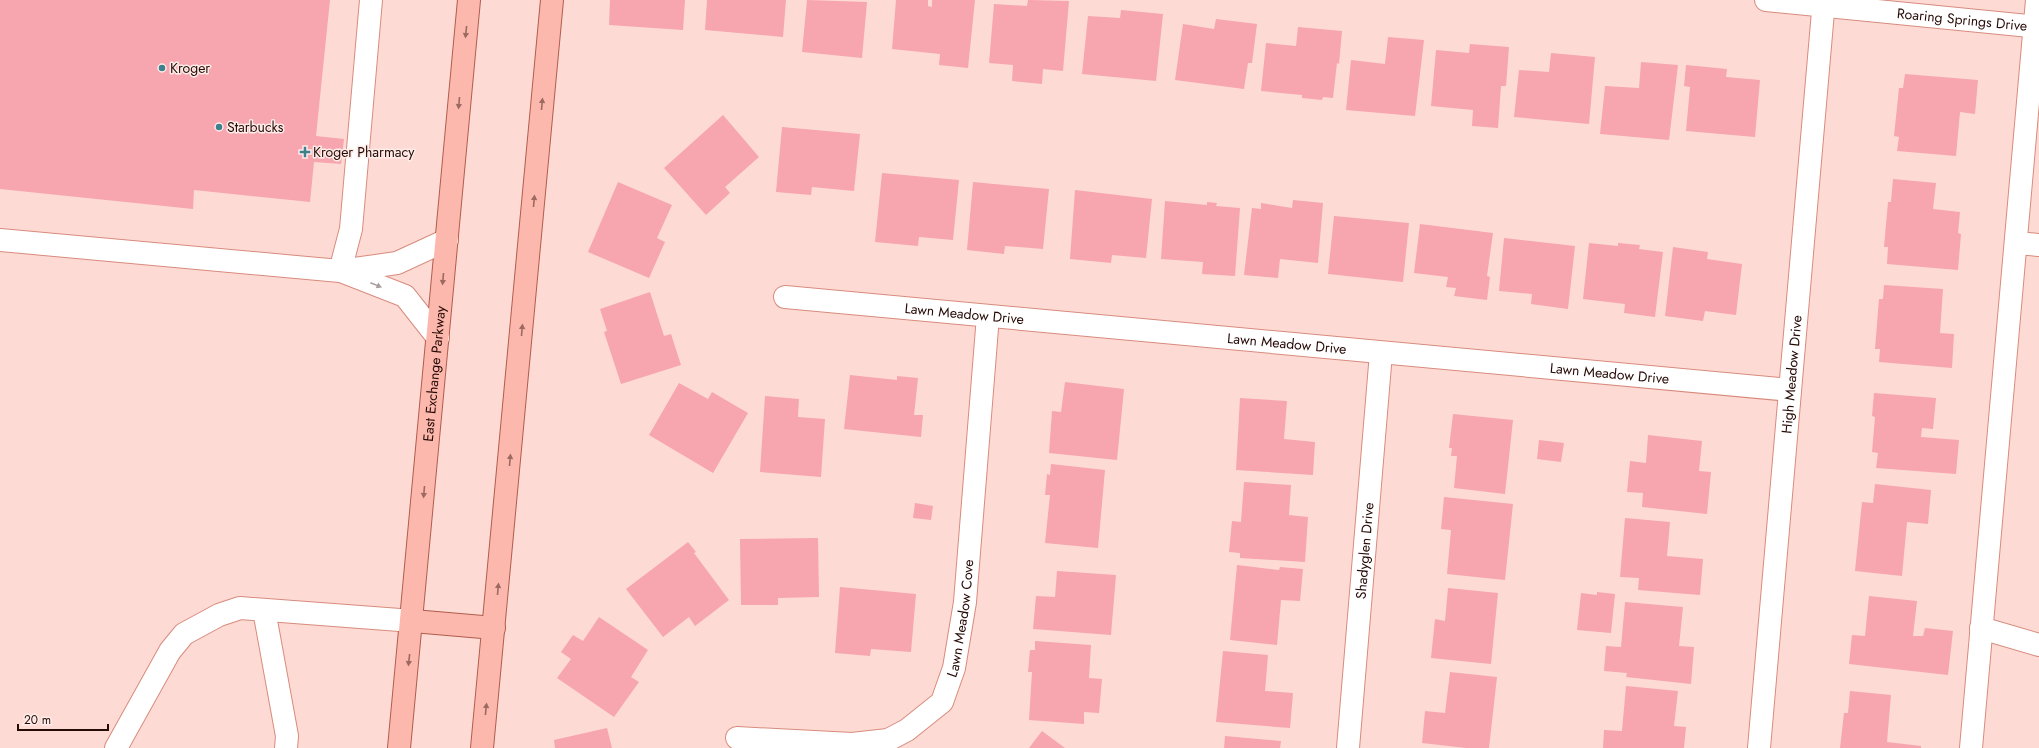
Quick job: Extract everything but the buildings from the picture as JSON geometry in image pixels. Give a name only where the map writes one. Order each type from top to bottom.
[{"type":"main road","name":"East Exchange Parkway","points":[[400,748],[413,622],[469,0]]},
{"type":"main road","points":[[482,748],[552,0]]},
{"type":"main road","points":[[413,622],[494,628]]},
{"type":"street","points":[[340,271],[351,229],[371,0]]},
{"type":"street","name":"Roaring Springs Drive","points":[[1766,0],[1824,3],[2037,26]]},
{"type":"street","points":[[1971,748],[2016,242],[2037,26],[2037,0]]},
{"type":"street","name":"High Meadow Drive","points":[[1758,748],[1824,3]]},
{"type":"street","points":[[0,240],[340,271],[397,263],[447,240]]},
{"type":"street","points":[[2016,242],[2039,245]]},
{"type":"street","points":[[340,271],[405,296],[438,338]]},
{"type":"street","name":"Lawn Meadow Drive","points":[[784,297],[1790,390]]},
{"type":"street","name":"Lawn Meadow Cove","points":[[737,738],[852,744],[888,740],[907,730],[942,702],[954,668],[965,602],[988,316]]},
{"type":"street","name":"Shadyglen Drive","points":[[1348,748],[1381,352]]},
{"type":"street","points":[[116,748],[170,651],[184,634],[219,615],[240,608],[413,622]]},
{"type":"street","points":[[264,610],[287,736],[286,748]]},
{"type":"street","points":[[1982,628],[2039,645]]},
{"type":"place","name":"Kroger","points":[[162,68]]},
{"type":"place","name":"Starbucks","points":[[219,127]]},
{"type":"place","name":"Kroger Pharmacy","points":[[305,152]]}]
